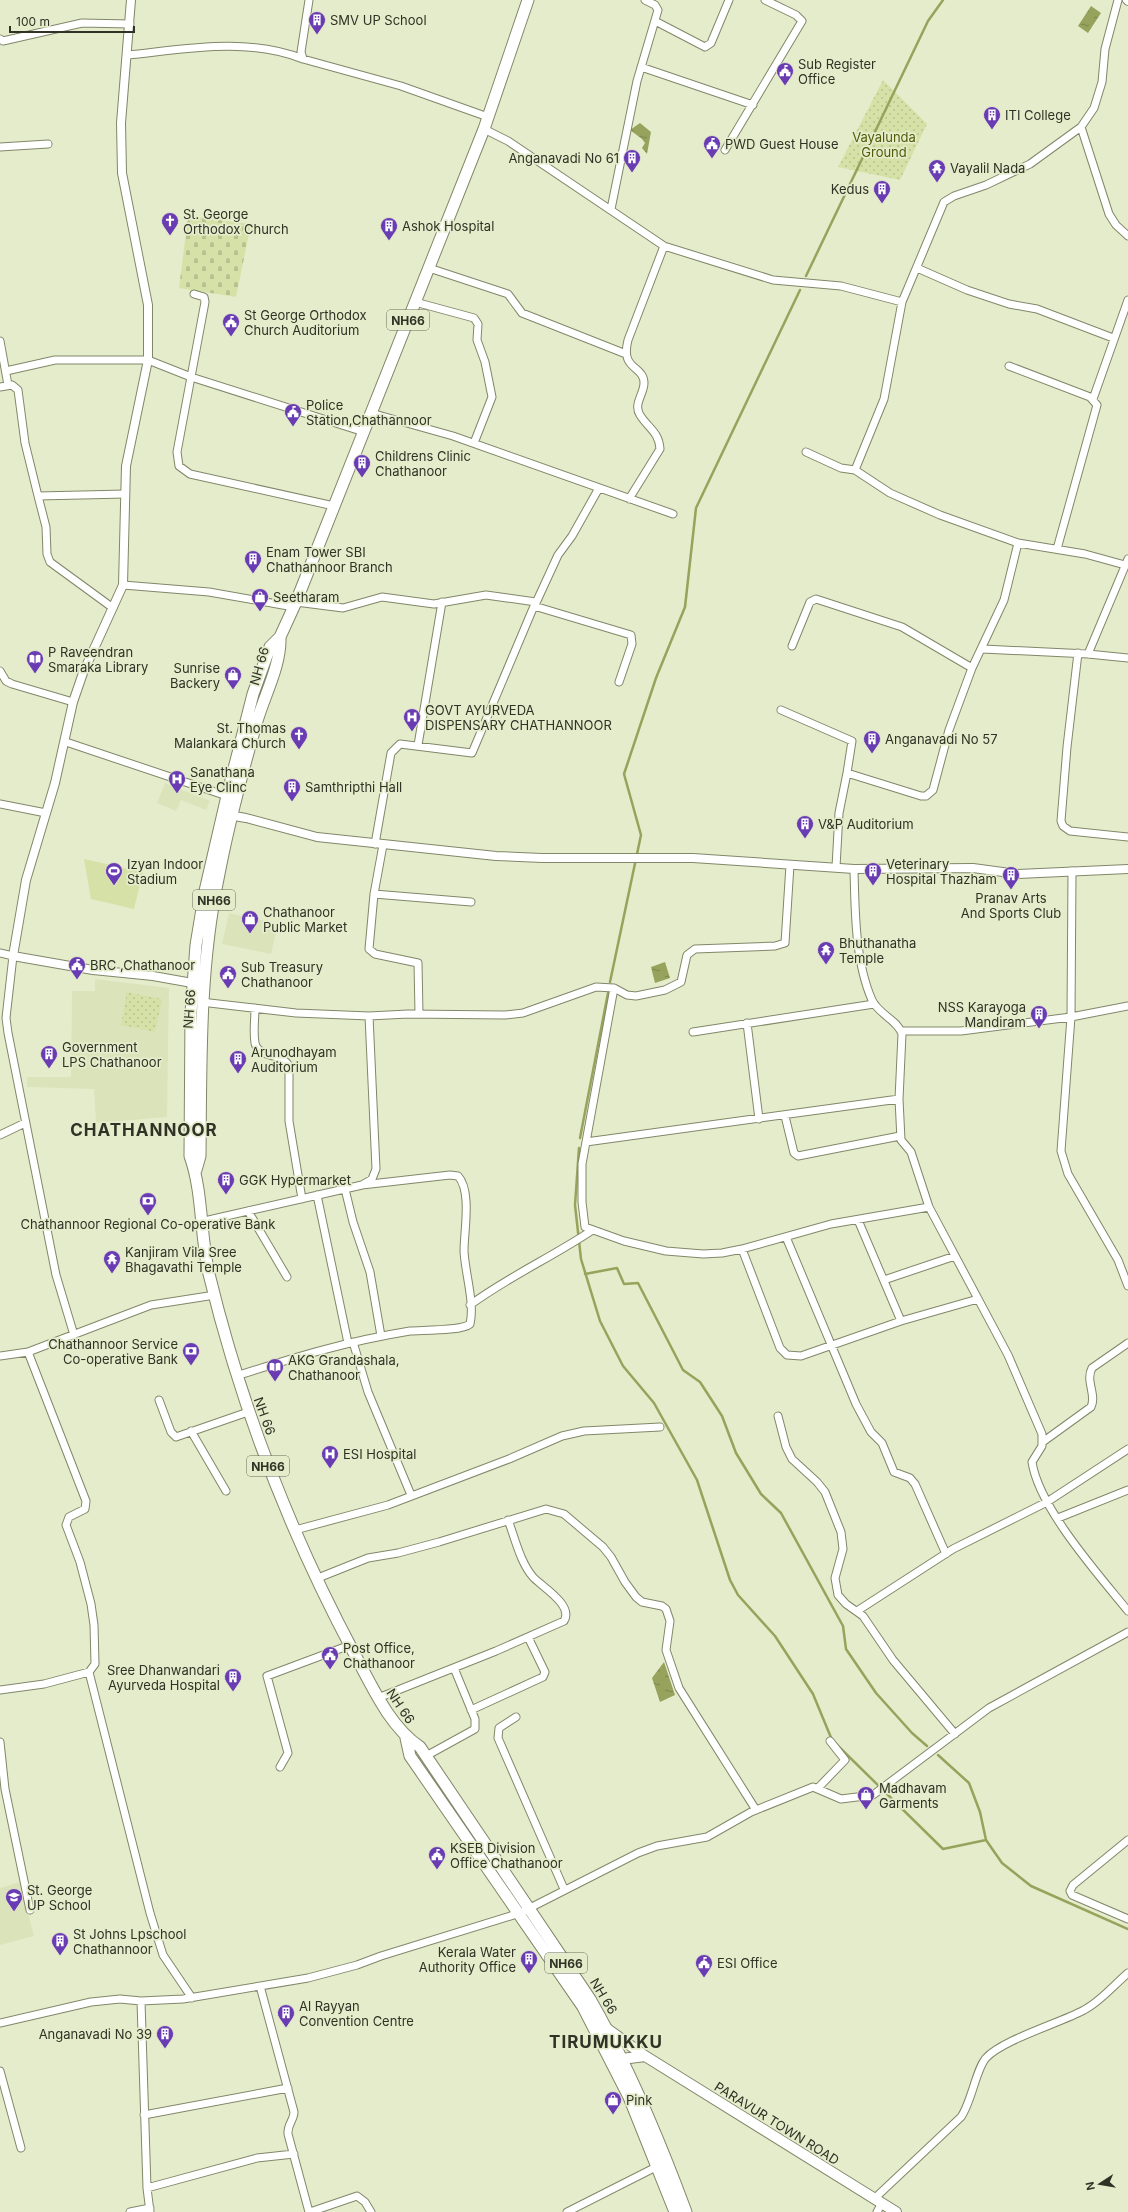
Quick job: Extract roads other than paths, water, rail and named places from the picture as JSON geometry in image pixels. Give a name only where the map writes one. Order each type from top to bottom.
[{"type":"highway","name":"NH66","points":[[280,637],[295,604],[484,129],[528,0]]},
{"type":"highway","name":"NH 66","points":[[196,1170],[200,1156],[205,985],[212,909],[227,815],[227,796],[253,694],[270,647],[280,637]]},
{"type":"highway","name":"NH 66","points":[[280,637],[280,650],[227,815],[205,891],[196,945],[192,1001],[190,1156],[196,1170],[200,1222],[215,1295],[236,1376],[267,1464],[295,1530],[350,1645],[378,1698],[406,1738],[420,1747],[426,1756],[524,1910],[583,2007],[629,2097],[676,2212]]},
{"type":"highway","name":"NH 66","points":[[406,1738],[410,1756],[524,1910],[579,1981],[622,2059],[663,2149],[686,2212]]},
{"type":"main road","name":"PARAVUR TOWN ROAD","points":[[606,2028],[645,2056],[896,2212]]},
{"type":"main road","points":[[622,2059],[645,2056]]},
{"type":"street","points":[[74,1335],[56,1275],[3,1018],[12,956],[26,880],[66,742],[73,702],[83,673],[123,585],[126,466],[148,360],[148,305],[122,173],[122,123],[131,0]]},
{"type":"street","points":[[303,59],[301,52],[309,0]]},
{"type":"street","points":[[611,209],[641,67],[658,7],[645,0]]},
{"type":"street","points":[[655,21],[705,47],[710,43],[729,0]]},
{"type":"street","points":[[725,150],[802,21],[796,15],[764,0]]},
{"type":"street","points":[[855,470],[884,399],[902,302],[944,202],[954,196],[986,185],[1030,164],[1081,127],[1094,108],[1102,82],[1105,49],[1118,0]]},
{"type":"street","points":[[0,39],[3,41],[82,23],[130,24]]},
{"type":"street","points":[[128,55],[226,45],[284,51],[303,59],[401,86],[488,116]]},
{"type":"street","points":[[641,67],[753,105]]},
{"type":"street","points":[[1081,127],[1109,214],[1116,225],[1128,236]]},
{"type":"street","points":[[484,129],[508,141],[664,246],[773,280],[841,286],[902,302]]},
{"type":"street","points":[[0,147],[48,144]]},
{"type":"street","points":[[629,499],[660,449],[655,432],[640,416],[638,411],[638,405],[644,383],[643,378],[630,365],[626,354],[628,340],[664,246]]},
{"type":"street","points":[[428,268],[508,294],[522,313],[626,354]]},
{"type":"street","points":[[917,268],[974,293],[1009,304],[1037,309],[1113,338]]},
{"type":"street","points":[[194,294],[204,297],[205,302],[177,452],[177,461],[184,470],[190,474],[334,506]]},
{"type":"street","points":[[1093,399],[1113,338],[1128,300]]},
{"type":"street","points":[[415,302],[474,318],[478,324],[478,340],[485,362],[492,397],[474,443]]},
{"type":"street","points":[[0,341],[8,386]]},
{"type":"street","points":[[6,371],[55,360],[148,360],[191,377],[364,432]]},
{"type":"street","points":[[1009,366],[1093,399],[1097,405],[1057,549]]},
{"type":"street","points":[[0,387],[12,385],[18,390],[25,443],[46,527],[47,554],[50,562],[113,608]]},
{"type":"street","points":[[371,413],[474,443],[673,514]]},
{"type":"street","points":[[806,452],[840,468],[855,470],[890,493],[940,515],[1018,543],[1127,562],[1088,654]]},
{"type":"street","points":[[419,1014],[418,964],[375,954],[369,949],[379,845],[391,753],[400,744],[472,753],[535,604],[558,555],[572,536],[599,488]]},
{"type":"street","points":[[38,496],[125,494]]},
{"type":"street","points":[[847,774],[921,796],[926,796],[931,792],[949,730],[972,668],[983,649],[1004,600],[1018,543]]},
{"type":"street","points":[[123,585],[209,592],[295,604],[343,608],[382,597],[421,603],[442,602],[486,594],[535,604],[631,635],[632,644],[619,682]]},
{"type":"street","points":[[792,646],[810,602],[816,599],[902,627],[972,668]]},
{"type":"street","points":[[418,746],[442,602]]},
{"type":"street","points":[[983,649],[1078,653],[1128,658]]},
{"type":"street","points":[[1078,653],[1067,747],[1061,821],[1063,826],[1070,831],[1128,837]]},
{"type":"street","points":[[0,670],[6,681],[12,684],[73,702]]},
{"type":"street","points":[[781,710],[852,741],[839,813],[836,867]]},
{"type":"street","points":[[66,742],[227,796]]},
{"type":"street","points":[[0,804],[46,813]]},
{"type":"street","points":[[227,815],[317,837],[379,845],[542,858],[646,857],[854,869],[973,868],[1018,874],[1128,869]]},
{"type":"street","points":[[192,1001],[296,1013],[369,1016],[419,1014],[510,1015],[530,1011],[596,987],[614,988],[627,995],[636,996],[678,985],[682,978],[687,955],[695,949],[775,946],[785,943],[790,865]]},
{"type":"street","points":[[854,869],[858,944],[874,1004],[902,1031],[961,1030],[1071,1017],[1128,1006]]},
{"type":"street","points":[[1072,871],[1071,1017],[1061,1142],[1064,1162],[1072,1181],[1118,1260],[1128,1286]]},
{"type":"street","points":[[374,894],[472,902]]},
{"type":"street","points":[[0,953],[93,970],[153,976],[205,985]]},
{"type":"street","points":[[614,988],[582,1164],[582,1202],[584,1225],[591,1231],[666,1251],[703,1254],[742,1249],[831,1224],[929,1207]]},
{"type":"street","points":[[693,1032],[874,1004]]},
{"type":"street","points":[[256,1008],[254,1039],[256,1048],[263,1053],[283,1058],[289,1066],[290,1121],[302,1199]]},
{"type":"street","points":[[362,1185],[373,1177],[376,1169],[369,1016]]},
{"type":"street","points":[[747,1024],[759,1119]]},
{"type":"street","points":[[902,1031],[899,1099],[900,1136],[911,1152],[929,1207],[1008,1355],[1044,1441]]},
{"type":"street","points":[[586,1142],[785,1116],[899,1099]]},
{"type":"street","points":[[785,1116],[794,1153],[798,1156],[900,1136]]},
{"type":"street","points":[[0,1134],[25,1123]]},
{"type":"street","points":[[200,1222],[362,1185],[450,1175],[458,1176],[462,1180],[465,1200],[464,1251],[471,1320],[467,1327],[425,1329],[350,1342],[322,1348],[236,1376]]},
{"type":"street","points":[[344,1189],[352,1222],[370,1272],[381,1336]]},
{"type":"street","points":[[317,1195],[350,1342],[368,1392],[412,1495]]},
{"type":"street","points":[[248,1211],[287,1277]]},
{"type":"street","points":[[858,1220],[901,1321]]},
{"type":"street","points":[[470,1305],[492,1289],[526,1271],[591,1231]]},
{"type":"street","points":[[786,1237],[856,1404],[871,1432],[882,1443],[892,1468],[898,1474],[910,1478],[915,1484],[946,1554]]},
{"type":"street","points":[[742,1249],[766,1314],[783,1352],[787,1355],[801,1356],[901,1321],[978,1299]]},
{"type":"street","points":[[884,1280],[955,1256]]},
{"type":"street","points":[[0,1356],[28,1352],[151,1305],[215,1295]]},
{"type":"street","points":[[1128,1343],[1094,1366],[1090,1371],[1090,1384],[1093,1402],[1091,1407],[1044,1441],[1032,1462],[1035,1475],[1047,1502],[1087,1559],[1128,1611]]},
{"type":"street","points":[[0,1690],[44,1684],[89,1672],[95,1664],[94,1625],[91,1604],[80,1562],[66,1525],[69,1517],[85,1509],[86,1501],[28,1352]]},
{"type":"street","points":[[159,1400],[173,1436],[176,1437],[248,1412]]},
{"type":"street","points":[[778,1416],[786,1447],[792,1459],[825,1492],[843,1542],[835,1571],[838,1595],[846,1604],[857,1611],[868,1623],[893,1660],[955,1734]]},
{"type":"street","points":[[295,1530],[388,1505],[509,1459],[562,1436],[584,1431],[660,1427]]},
{"type":"street","points":[[191,1431],[226,1491]]},
{"type":"street","points":[[857,1611],[946,1554],[1047,1502],[1128,1450]]},
{"type":"street","points":[[1058,1518],[1128,1490]]},
{"type":"street","points":[[318,1578],[368,1558],[398,1554],[508,1520],[546,1510],[564,1514],[603,1547],[612,1557],[625,1582],[636,1598],[642,1602],[666,1609],[670,1621],[666,1650],[679,1688],[756,1810]]},
{"type":"street","points":[[378,1698],[528,1638],[561,1624],[564,1621],[566,1615],[561,1602],[550,1590],[533,1576],[527,1568],[508,1520]]},
{"type":"street","points":[[0,2023],[91,2002],[120,1998],[140,2001],[192,1998],[308,1978],[357,1965],[524,1910],[638,1853],[657,1846],[707,1837],[756,1810],[813,1787],[841,1798],[873,1795],[989,1708],[1128,1632]]},
{"type":"street","points":[[471,1710],[544,1677],[545,1672],[528,1638]]},
{"type":"street","points":[[280,1767],[288,1753],[268,1676],[350,1645]]},
{"type":"street","points":[[426,1756],[473,1732],[476,1725],[454,1668]]},
{"type":"street","points":[[89,1672],[150,1913],[162,1951],[192,1998]]},
{"type":"street","points":[[516,1717],[499,1728],[498,1738],[564,1889]]},
{"type":"street","points":[[818,1788],[845,1760],[830,1741]]},
{"type":"street","points":[[0,1742],[4,1789],[30,1910]]},
{"type":"street","points":[[1128,1840],[1073,1885],[1070,1891],[1072,1895],[1128,1919]]},
{"type":"street","points":[[877,2212],[879,2201],[961,2117],[970,2103],[983,2063],[988,2056],[1004,2046],[1086,2010],[1128,1973]]},
{"type":"street","points":[[260,1986],[294,2112],[294,2116],[288,2130],[309,2212],[355,2196],[363,2200],[370,2212]]},
{"type":"street","points":[[130,2212],[150,2210],[146,2188],[140,2001]]},
{"type":"street","points":[[0,2071],[21,2148]]},
{"type":"street","points":[[144,2116],[288,2088]]},
{"type":"street","points":[[146,2188],[257,2158],[294,2154]]},
{"type":"street","points":[[567,2212],[658,2166]]},
{"type":"water","points":[[1091,6],[1101,13],[1088,33],[1078,26]]},
{"type":"water","points":[[640,123],[651,132],[647,154],[642,148],[645,143],[630,130]]},
{"type":"water","points":[[665,962],[670,978],[655,983],[651,967]]},
{"type":"water","points":[[664,1662],[675,1695],[660,1702],[652,1678]]},
{"type":"waterway","points":[[806,276],[928,21],[943,0]]},
{"type":"waterway","points":[[610,982],[641,835],[624,774],[656,678],[685,607],[696,508],[800,290]]},
{"type":"waterway","points":[[580,1138],[608,993]]},
{"type":"waterway","points":[[579,1148],[575,1205],[581,1259],[600,1321],[623,1366],[654,1403],[697,1480],[730,1580],[738,1595],[775,1636],[813,1694],[832,1740],[943,1849],[986,1840],[1002,1863],[1031,1886],[1128,1929]]},
{"type":"waterway","points":[[585,1274],[617,1268],[624,1284],[638,1283],[683,1370],[700,1382],[722,1416],[736,1453],[761,1494],[781,1513],[843,1626],[846,1649],[876,1693],[912,1733],[927,1746]]},
{"type":"waterway","points":[[938,1755],[969,1783],[980,1812],[986,1840]]},
{"type":"place","name":"SMV UP School","points":[[317,35]]},
{"type":"place","name":"Sub Register Office","points":[[785,86]]},
{"type":"place","name":"ITI College","points":[[992,130]]},
{"type":"place","name":"PWD Guest House","points":[[712,159]]},
{"type":"place","name":"Anganavadi No 61","points":[[632,173]]},
{"type":"place","name":"Vayalil Nada","points":[[937,183]]},
{"type":"place","name":"Kedus","points":[[882,204]]},
{"type":"place","name":"St. George Orthodox Church","points":[[170,236]]},
{"type":"place","name":"Ashok Hospital","points":[[389,241]]},
{"type":"place","name":"St George Orthodox Church Auditorium","points":[[231,337]]},
{"type":"place","name":"Police Station,Chathannoor","points":[[293,427]]},
{"type":"place","name":"Childrens Clinic Chathanoor","points":[[362,478]]},
{"type":"place","name":"Enam Tower SBI Chathannoor Branch","points":[[253,574]]},
{"type":"place","name":"Seetharam","points":[[260,612]]},
{"type":"place","name":"P Raveendran Smaraka Library","points":[[35,674]]},
{"type":"place","name":"Sunrise Backery","points":[[233,690]]},
{"type":"place","name":"GOVT AYURVEDA DISPENSARY CHATHANNOOR","points":[[412,732]]},
{"type":"place","name":"St. Thomas Malankara Church","points":[[299,750]]},
{"type":"place","name":"Anganavadi No 57","points":[[872,754]]},
{"type":"place","name":"Sanathana Eye Clinc","points":[[177,794]]},
{"type":"place","name":"Samthripthi Hall","points":[[292,802]]},
{"type":"place","name":"V&P Auditorium","points":[[805,839]]},
{"type":"place","name":"Izyan Indoor Stadium","points":[[114,886]]},
{"type":"place","name":"Veterinary Hospital Thazham","points":[[873,886]]},
{"type":"place","name":"Pranav Arts And Sports Club","points":[[1011,890]]},
{"type":"place","name":"Chathanoor Public Market","points":[[250,934]]},
{"type":"place","name":"Bhuthanatha Temple","points":[[826,965]]},
{"type":"place","name":"BRC ,Chathanoor","points":[[77,980]]},
{"type":"place","name":"Sub Treasury Chathanoor","points":[[228,989]]},
{"type":"place","name":"NSS Karayoga Mandiram","points":[[1039,1029]]},
{"type":"place","name":"Government LPS Chathanoor","points":[[49,1069]]},
{"type":"place","name":"Arunodhayam Auditorium","points":[[238,1074]]},
{"type":"place","name":"GGK Hypermarket","points":[[226,1195]]},
{"type":"place","name":"Chathannoor Regional Co-operative Bank","points":[[148,1216]]},
{"type":"place","name":"Kanjiram Vila Sree Bhagavathi Temple","points":[[112,1274]]},
{"type":"place","name":"Chathannoor Service Co-operative Bank","points":[[191,1366]]},
{"type":"place","name":"AKG Grandashala, Chathanoor","points":[[275,1382]]},
{"type":"place","name":"ESI Hospital","points":[[330,1469]]},
{"type":"place","name":"Post Office, Chathanoor","points":[[330,1670]]},
{"type":"place","name":"Sree Dhanwandari Ayurveda Hospital","points":[[233,1692]]},
{"type":"place","name":"Madhavam Garments","points":[[866,1810]]},
{"type":"place","name":"KSEB Division Office Chathanoor","points":[[437,1870]]},
{"type":"place","name":"St. George UP School","points":[[14,1912]]},
{"type":"place","name":"St Johns Lpschool Chathannoor","points":[[60,1956]]},
{"type":"place","name":"Kerala Water Authority Office","points":[[529,1974]]},
{"type":"place","name":"ESI Office","points":[[704,1978]]},
{"type":"place","name":"Al Rayyan Convention Centre","points":[[286,2028]]},
{"type":"place","name":"Anganavadi No 39","points":[[165,2049]]},
{"type":"place","name":"Pink","points":[[613,2115]]},
{"type":"district","name":"CHATHANNOOR","points":[[144,1130]]},
{"type":"district","name":"TIRUMUKKU","points":[[606,2042]]},
{"type":"park label","name":"Vayalunda Ground","points":[[884,144]]}]
